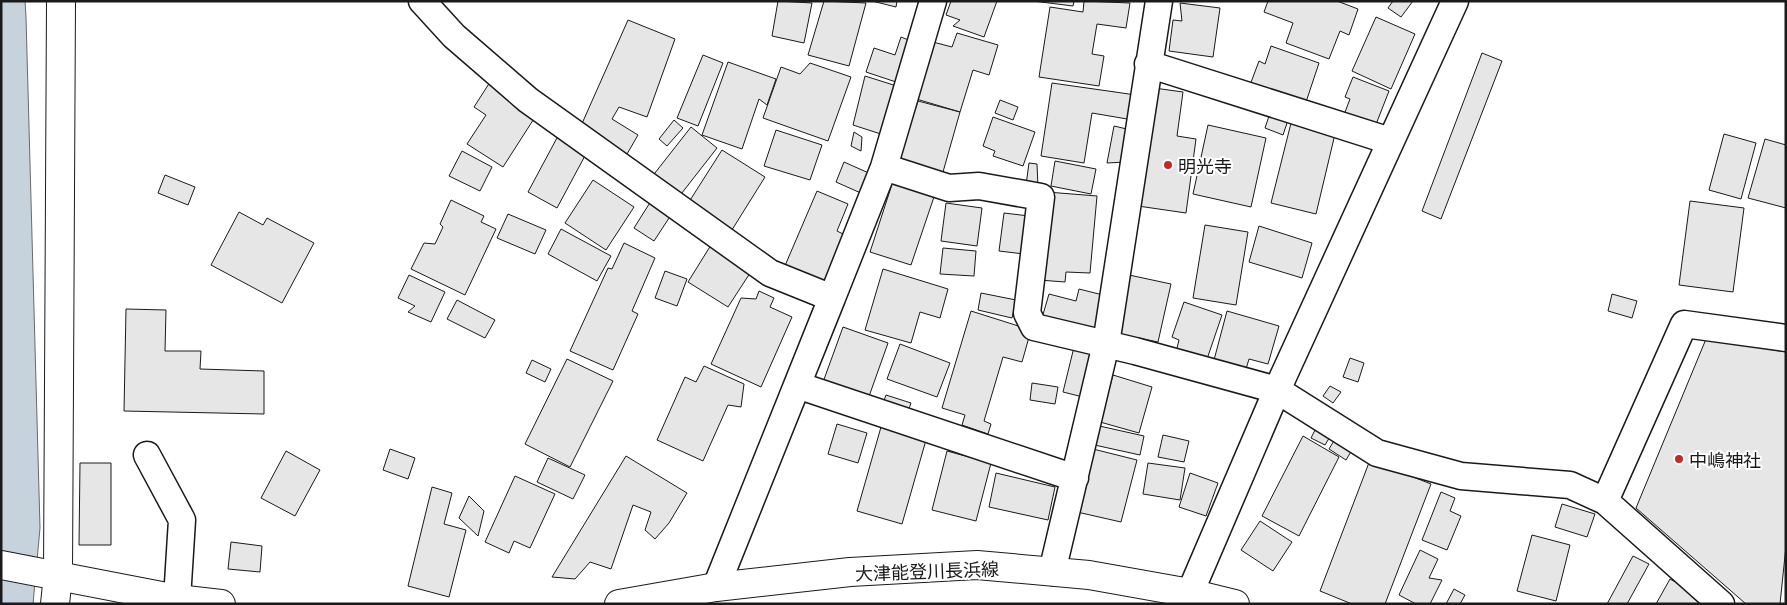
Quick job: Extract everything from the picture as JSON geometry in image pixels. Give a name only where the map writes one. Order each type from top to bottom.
[{"type":"main road","points":[[55,604],[50,574],[61,1]]},
{"type":"main road","points":[[1,565],[178,599],[221,604]]},
{"type":"main road","name":"大津能登川長浜線","points":[[619,604],[716,587],[850,572],[977,565],[1089,575],[1190,593],[1235,604]]},
{"type":"street","points":[[422,1],[454,36],[536,106],[770,273],[832,298]]},
{"type":"street","points":[[716,587],[884,167],[933,1]]},
{"type":"street","points":[[1052,572],[1106,344],[1159,1]]},
{"type":"street","points":[[1190,593],[1276,390],[1455,1]]},
{"type":"street","points":[[1148,64],[1390,141]]},
{"type":"street","points":[[884,167],[949,188],[979,186],[1041,197],[1027,313],[1034,327],[1106,344],[1276,390],[1377,453],[1461,476],[1570,485],[1605,501],[1721,604]]},
{"type":"street","points":[[1605,501],[1684,324],[1786,338]]},
{"type":"street","points":[[797,385],[1075,478]]},
{"type":"street","points":[[147,455],[182,520],[178,599]]},
{"type":"shaded area","points":[[1,1],[25,1],[26,17],[40,528],[33,604],[1,604]]},
{"type":"building","points":[[778,1],[812,3],[804,43],[772,36]]},
{"type":"building","points":[[824,1],[866,3],[849,66],[808,55]]},
{"type":"building","points":[[872,1],[897,1],[896,7]]},
{"type":"building","points":[[951,1],[997,1],[984,37],[953,26],[960,20],[946,15]]},
{"type":"building","points":[[1033,1],[1074,1],[1073,6]]},
{"type":"building","points":[[1084,1],[1130,3],[1126,28],[1097,24],[1092,54],[1104,56],[1099,86],[1039,77],[1050,7],[1083,12]]},
{"type":"building","points":[[1268,1],[1337,1],[1358,9],[1349,35],[1340,31],[1329,59],[1286,43],[1293,23],[1264,12]]},
{"type":"building","points":[[1393,1],[1413,1],[1401,17],[1388,8]]},
{"type":"building","points":[[1180,3],[1220,8],[1213,57],[1169,51],[1173,20],[1182,21]]},
{"type":"building","points":[[1376,17],[1415,34],[1391,89],[1352,71]]},
{"type":"building","points":[[628,20],[675,39],[647,117],[619,107],[612,119],[638,135],[627,154],[580,128]]},
{"type":"building","points":[[957,33],[998,45],[989,75],[973,70],[960,112],[913,98],[929,41],[952,47]]},
{"type":"building","points":[[901,37],[916,43],[902,84],[866,72],[874,48],[895,55]]},
{"type":"building","points":[[1271,46],[1319,63],[1305,105],[1250,85],[1259,61],[1265,64]]},
{"type":"building","points":[[1482,53],[1502,61],[1441,219],[1422,211]]},
{"type":"building","points":[[703,55],[723,63],[698,126],[677,118]]},
{"type":"building","points":[[728,62],[776,79],[767,105],[759,99],[742,149],[702,135]]},
{"type":"building","points":[[810,63],[851,77],[828,141],[763,118],[781,67],[800,74]]},
{"type":"building","points":[[865,76],[903,88],[887,136],[853,125]]},
{"type":"building","points":[[1353,77],[1389,91],[1373,132],[1342,120],[1350,99],[1345,97]]},
{"type":"building","points":[[492,79],[537,114],[503,167],[467,144],[486,115],[474,107]]},
{"type":"building","points":[[1052,83],[1136,95],[1133,120],[1092,113],[1084,163],[1041,156]]},
{"type":"building","points":[[1154,88],[1183,92],[1177,136],[1196,139],[1186,213],[1138,206]]},
{"type":"building","points":[[1000,100],[1018,107],[1013,120],[995,113]]},
{"type":"building","points":[[918,101],[960,112],[941,179],[896,164]]},
{"type":"building","points":[[1271,110],[1289,117],[1283,135],[1265,128]]},
{"type":"building","points":[[993,117],[1035,132],[1023,166],[993,156],[995,151],[983,146]]},
{"type":"building","points":[[674,120],[683,128],[667,146],[659,139]]},
{"type":"building","points":[[1291,123],[1335,134],[1316,214],[1271,203]]},
{"type":"building","points":[[1208,125],[1266,138],[1251,207],[1193,194]]},
{"type":"building","points":[[1114,126],[1131,130],[1125,162],[1107,163]]},
{"type":"building","points":[[691,127],[717,148],[678,198],[651,178]]},
{"type":"building","points":[[776,130],[822,145],[810,180],[764,166]]},
{"type":"building","points":[[854,132],[862,137],[861,151],[851,146]]},
{"type":"building","points":[[1724,134],[1756,143],[1741,199],[1709,190]]},
{"type":"building","points":[[558,136],[587,152],[557,208],[528,192]]},
{"type":"building","points":[[1765,139],[1786,145],[1786,208],[1748,198]]},
{"type":"building","points":[[722,150],[765,177],[730,233],[687,205]]},
{"type":"building","points":[[462,151],[492,167],[480,191],[449,176]]},
{"type":"building","points":[[1055,161],[1096,169],[1091,194],[1051,186]]},
{"type":"building","points":[[844,162],[871,174],[863,194],[836,182]]},
{"type":"building","points":[[1029,163],[1037,164],[1038,187],[1026,185]]},
{"type":"building","points":[[165,175],[195,187],[188,205],[158,193]]},
{"type":"building","points":[[895,175],[937,188],[911,265],[870,252]]},
{"type":"building","points":[[593,180],[634,207],[606,250],[565,223]]},
{"type":"building","points":[[817,191],[848,204],[837,231],[845,235],[823,285],[784,268]]},
{"type":"building","points":[[1047,192],[1097,196],[1090,273],[1066,272],[1065,282],[1039,280]]},
{"type":"building","points":[[451,200],[484,216],[481,222],[496,229],[465,295],[411,269],[424,243],[435,244],[443,227],[440,224]]},
{"type":"building","points":[[651,201],[671,215],[654,241],[634,228]]},
{"type":"building","points":[[1690,201],[1744,208],[1733,292],[1679,285]]},
{"type":"building","points":[[946,203],[982,208],[977,246],[941,241]]},
{"type":"building","points":[[239,212],[263,225],[267,218],[314,243],[282,303],[211,265]]},
{"type":"building","points":[[1004,213],[1029,216],[1024,254],[999,251]]},
{"type":"building","points":[[508,214],[546,230],[535,254],[497,238]]},
{"type":"building","points":[[1205,225],[1248,232],[1236,305],[1193,298]]},
{"type":"building","points":[[1259,226],[1312,243],[1302,278],[1249,262]]},
{"type":"building","points":[[561,229],[611,256],[597,281],[548,254]]},
{"type":"building","points":[[624,243],[655,258],[632,311],[638,314],[613,370],[570,351],[608,268],[612,269]]},
{"type":"building","points":[[711,245],[752,270],[728,307],[688,282]]},
{"type":"building","points":[[943,248],[976,251],[974,276],[940,274]]},
{"type":"building","points":[[883,269],[948,289],[940,318],[920,312],[911,343],[865,330]]},
{"type":"building","points":[[665,271],[687,279],[677,306],[655,298]]},
{"type":"building","points":[[409,275],[445,292],[431,322],[408,312],[415,306],[398,298]]},
{"type":"building","points":[[1129,275],[1171,284],[1158,342],[1139,338],[1137,345],[1114,340]]},
{"type":"building","points":[[1079,289],[1107,296],[1097,333],[1042,318],[1049,294],[1076,301]]},
{"type":"building","points":[[759,291],[774,298],[770,307],[792,317],[761,387],[711,364],[741,298],[756,299]]},
{"type":"building","points":[[981,293],[1016,300],[1012,318],[978,310]]},
{"type":"building","points":[[1612,294],[1637,301],[1632,318],[1608,311]]},
{"type":"building","points":[[457,300],[495,320],[485,338],[447,319]]},
{"type":"building","points":[[1184,302],[1222,315],[1206,362],[1176,352],[1179,340],[1172,337]]},
{"type":"building","points":[[126,309],[166,310],[165,351],[201,351],[200,369],[264,371],[264,414],[124,411]]},
{"type":"building","points":[[971,311],[1031,330],[1022,362],[1003,357],[984,421],[991,424],[988,434],[962,425],[965,415],[942,408]]},
{"type":"building","points":[[1227,311],[1279,326],[1268,364],[1249,359],[1246,369],[1214,360]]},
{"type":"building","points":[[843,327],[888,343],[867,402],[822,385]]},
{"type":"building","points":[[1706,339],[1786,352],[1786,546],[1780,604],[1746,604],[1636,508]]},
{"type":"building","points":[[1075,343],[1095,348],[1083,397],[1063,392]]},
{"type":"building","points":[[900,344],[950,363],[937,397],[887,379]]},
{"type":"building","points":[[1350,358],[1364,363],[1358,382],[1343,377]]},
{"type":"building","points":[[567,359],[613,381],[570,467],[525,444]]},
{"type":"building","points":[[532,360],[551,369],[545,382],[526,373]]},
{"type":"building","points":[[704,366],[744,384],[741,407],[728,405],[703,461],[657,440],[685,377],[696,382]]},
{"type":"building","points":[[1113,375],[1152,387],[1139,433],[1100,422]]},
{"type":"building","points":[[1032,383],[1058,387],[1055,404],[1030,400]]},
{"type":"building","points":[[1330,386],[1341,392],[1333,403],[1323,396]]},
{"type":"building","points":[[886,395],[911,403],[907,414],[882,406]]},
{"type":"building","points":[[837,424],[867,433],[858,463],[828,454]]},
{"type":"building","points":[[1095,425],[1144,436],[1140,455],[1090,444]]},
{"type":"building","points":[[881,427],[926,440],[902,524],[857,511]]},
{"type":"building","points":[[1316,428],[1331,435],[1325,445],[1311,438]]},
{"type":"building","points":[[1163,435],[1189,441],[1184,462],[1158,457]]},
{"type":"building","points":[[1303,436],[1339,457],[1299,536],[1262,516]]},
{"type":"building","points":[[1335,439],[1352,450],[1346,460],[1329,449]]},
{"type":"building","points":[[390,449],[415,458],[408,479],[383,470]]},
{"type":"building","points":[[1093,449],[1137,460],[1121,522],[1077,512]]},
{"type":"building","points":[[286,451],[320,470],[295,516],[261,498]]},
{"type":"building","points":[[947,451],[991,463],[976,521],[932,510]]},
{"type":"building","points":[[626,456],[687,493],[669,523],[655,539],[645,530],[651,512],[633,505],[611,569],[590,562],[575,579],[552,577]]},
{"type":"building","points":[[548,458],[585,475],[573,499],[537,482]]},
{"type":"building","points":[[1370,460],[1431,484],[1385,604],[1352,604],[1320,591]]},
{"type":"building","points":[[80,463],[111,463],[111,545],[79,545]]},
{"type":"building","points":[[1148,463],[1185,468],[1180,500],[1143,494]]},
{"type":"building","points":[[996,473],[1055,487],[1048,520],[989,507]]},
{"type":"building","points":[[1190,473],[1218,483],[1206,516],[1179,507]]},
{"type":"building","points":[[515,476],[555,494],[530,548],[514,541],[509,553],[485,542]]},
{"type":"building","points":[[432,487],[452,493],[444,524],[466,530],[449,597],[408,586]]},
{"type":"building","points":[[1441,492],[1455,498],[1450,511],[1461,516],[1447,550],[1422,540]]},
{"type":"building","points":[[469,496],[484,511],[478,536],[459,518]]},
{"type":"building","points":[[1562,504],[1595,514],[1587,537],[1555,527]]},
{"type":"building","points":[[1260,521],[1292,542],[1273,571],[1241,550]]},
{"type":"building","points":[[1532,535],[1570,545],[1556,601],[1517,591]]},
{"type":"building","points":[[231,542],[262,546],[260,572],[228,569]]},
{"type":"building","points":[[1420,550],[1438,559],[1429,578],[1442,580],[1430,604],[1416,604],[1399,595]]},
{"type":"building","points":[[1633,556],[1649,564],[1627,604],[1607,604]]},
{"type":"building","points":[[1670,579],[1704,598],[1701,604],[1656,604]]},
{"type":"building","points":[[1454,589],[1465,595],[1460,604],[1446,604]]},
{"type":"place","name":"明光寺","points":[[1168,165]]},
{"type":"place","name":"中嶋神社","points":[[1679,459]]}]
